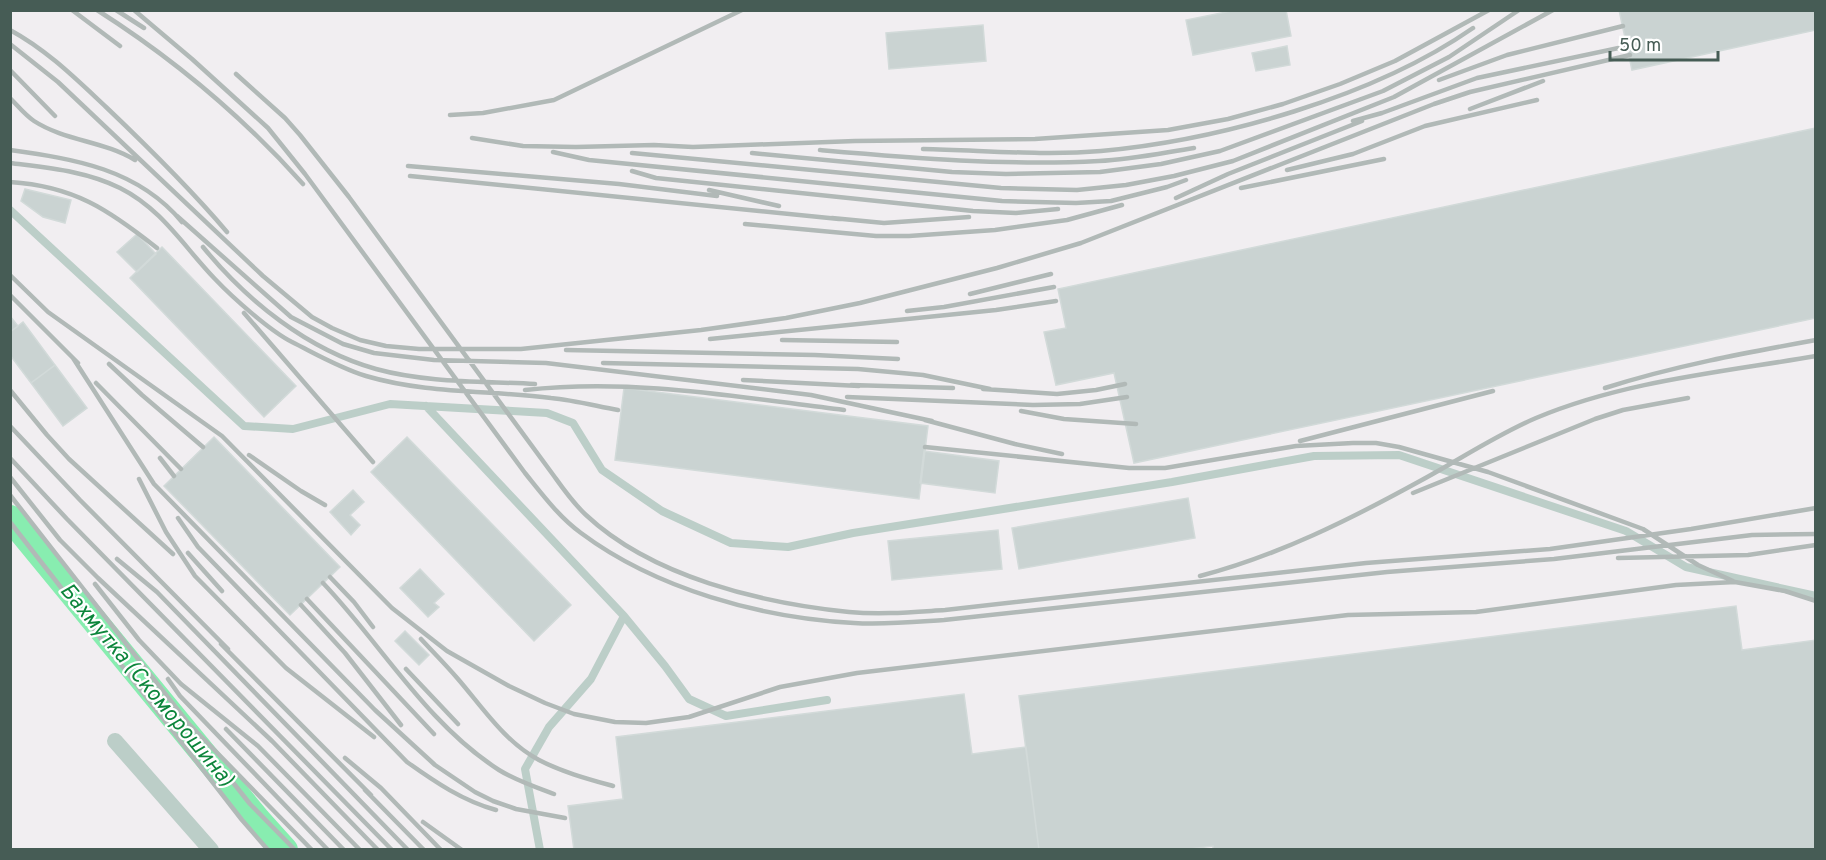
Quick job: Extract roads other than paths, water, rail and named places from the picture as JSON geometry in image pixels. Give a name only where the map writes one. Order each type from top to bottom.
[{"type":"street","points":[[115,741],[209,849]]},
{"type":"lane","points":[[10,210],[244,426],[294,429],[390,404],[547,413],[573,423],[602,470],[662,511],[731,543],[788,547],[853,533],[1172,482],[1314,456],[1399,455],[1626,531],[1686,567],[1815,596]]},
{"type":"lane","points":[[426,406],[624,616],[689,699],[726,716],[827,700]]},
{"type":"lane","points":[[540,849],[525,769],[549,727],[591,679],[624,616]]},
{"type":"waterway","name":"Бахмутка (Скоморошина)","points":[[10,518],[285,850]]},
{"type":"railway","points":[[72,10],[120,46]]},
{"type":"railway","points":[[97,10],[153,48],[206,90],[256,135],[303,184]]},
{"type":"railway","points":[[116,10],[144,28]]},
{"type":"railway","points":[[134,10],[268,128],[305,174],[525,473],[558,513],[573,527],[610,553],[676,585],[711,597],[783,615],[819,620],[865,624],[899,623],[1387,572],[1554,559],[1752,535],[1816,534]]},
{"type":"railway","points":[[450,115],[483,113],[554,100],[742,10]]},
{"type":"railway","points":[[472,138],[523,146],[693,147],[855,141],[1035,139],[1168,130],[1228,119],[1283,104],[1340,84],[1395,61],[1489,10]]},
{"type":"railway","points":[[752,153],[952,172],[1006,174],[1100,172],[1161,164],[1220,151],[1383,91],[1449,57],[1519,10]]},
{"type":"railway","points":[[632,153],[1001,188],[1077,190],[1126,185],[1233,161],[1394,97],[1553,10]]},
{"type":"railway","points":[[1439,80],[1507,55],[1623,26]]},
{"type":"railway","points":[[923,149],[1034,153],[1079,152],[1101,151],[1195,137],[1294,111],[1343,94],[1390,75],[1433,53],[1473,28]]},
{"type":"railway","points":[[10,30],[49,56],[84,86],[168,168],[227,232]]},
{"type":"railway","points":[[10,44],[58,82],[263,276],[312,317],[360,340],[386,346],[419,349],[521,349],[701,330],[786,318],[860,303],[997,268],[1081,243],[1434,104],[1470,92],[1630,55]]},
{"type":"railway","points":[[1353,121],[1382,113],[1477,78],[1628,46]]},
{"type":"railway","points":[[10,70],[55,116]]},
{"type":"railway","points":[[236,74],[285,118],[300,135],[349,197],[581,510],[613,537],[643,555],[675,571],[745,594],[815,608],[861,613],[945,610],[1366,563],[1550,549],[1816,508]]},
{"type":"railway","points":[[1470,109],[1543,81]]},
{"type":"railway","points":[[10,98],[31,119],[46,128],[110,149],[135,160]]},
{"type":"railway","points":[[1287,170],[1353,154],[1425,126],[1537,100]]},
{"type":"railway","points":[[1176,198],[1228,174],[1362,121]]},
{"type":"railway","points":[[820,150],[1029,163],[1134,158],[1194,148]]},
{"type":"railway","points":[[10,150],[81,163],[125,178],[165,204],[182,222]]},
{"type":"railway","points":[[553,152],[589,160],[1002,201],[1076,203],[1111,201],[1186,180]]},
{"type":"railway","points":[[1241,188],[1384,159]]},
{"type":"railway","points":[[10,163],[81,174],[107,182],[135,197],[172,229],[215,279],[262,322],[292,342],[347,369],[366,376],[412,386],[528,395],[618,410]]},
{"type":"railway","points":[[408,166],[619,184],[717,196]]},
{"type":"railway","points":[[632,171],[656,178],[973,211],[1016,213],[1058,209]]},
{"type":"railway","points":[[410,176],[839,219]]},
{"type":"railway","points":[[10,182],[33,184],[90,202],[123,222],[157,248]]},
{"type":"railway","points":[[709,190],[779,206]]},
{"type":"railway","points":[[745,224],[876,236],[909,236],[995,230],[1067,220],[1122,205]]},
{"type":"railway","points":[[177,216],[291,317],[343,344],[374,353],[434,360],[546,363],[811,395],[932,421]]},
{"type":"railway","points":[[832,218],[884,223],[969,217]]},
{"type":"railway","points":[[203,247],[239,286],[281,321],[326,350],[351,361],[395,374],[415,377],[535,384]]},
{"type":"railway","points":[[970,294],[1051,274]]},
{"type":"railway","points":[[10,275],[48,312],[222,436],[392,608],[447,651],[509,686],[545,703],[574,714],[615,722],[646,723],[689,717],[780,687],[857,673],[1348,615],[1476,612],[1676,585],[1735,582],[1785,591],[1816,601]]},
{"type":"railway","points":[[907,311],[944,307],[1054,287]]},
{"type":"railway","points":[[10,295],[78,363]]},
{"type":"railway","points":[[710,339],[996,310],[1056,301]]},
{"type":"railway","points":[[244,313],[373,462]]},
{"type":"railway","points":[[782,340],[897,342]]},
{"type":"railway","points":[[1605,388],[1683,367],[1816,340]]},
{"type":"railway","points":[[566,350],[898,359]]},
{"type":"railway","points":[[1200,576],[1257,558],[1313,535],[1394,495],[1506,432],[1569,405],[1674,379],[1816,356]]},
{"type":"railway","points":[[73,358],[154,484],[375,710],[435,765],[475,792],[516,809],[565,818]]},
{"type":"railway","points":[[603,363],[858,369],[923,375],[990,389]]},
{"type":"railway","points":[[109,364],[203,447]]},
{"type":"railway","points":[[743,380],[859,386]]},
{"type":"railway","points":[[96,383],[181,469]]},
{"type":"railway","points":[[983,389],[1057,394],[1125,384]]},
{"type":"railway","points":[[851,385],[953,388]]},
{"type":"railway","points":[[525,390],[605,386],[645,388],[725,395],[844,410]]},
{"type":"railway","points":[[10,390],[69,459],[173,554]]},
{"type":"railway","points":[[1300,441],[1493,391]]},
{"type":"railway","points":[[847,397],[1033,405],[1080,404],[1127,397]]},
{"type":"railway","points":[[1413,493],[1595,419],[1623,410],[1688,398]]},
{"type":"railway","points":[[1021,411],[1064,419],[1136,424]]},
{"type":"railway","points":[[925,420],[1062,454]]},
{"type":"railway","points":[[10,426],[228,649]]},
{"type":"railway","points":[[925,447],[1129,468],[1165,468],[1296,446],[1376,443],[1399,447],[1488,472],[1643,529],[1698,565],[1733,581]]},
{"type":"railway","points":[[249,455],[325,505]]},
{"type":"railway","points":[[10,458],[392,850]]},
{"type":"railway","points":[[160,458],[174,476]]},
{"type":"railway","points":[[10,477],[60,540],[272,741],[378,850]]},
{"type":"railway","points":[[139,479],[166,532],[195,576],[286,668],[374,737]]},
{"type":"railway","points":[[10,495],[188,723],[312,850]]},
{"type":"railway","points":[[178,518],[198,547],[407,762],[461,796],[496,810]]},
{"type":"railway","points":[[10,522],[242,820],[268,850]]},
{"type":"railway","points":[[1618,558],[1748,555],[1816,545]]},
{"type":"railway","points":[[188,553],[222,591]]},
{"type":"railway","points":[[117,559],[157,592],[408,850]]},
{"type":"railway","points":[[330,577],[354,602],[373,627]]},
{"type":"railway","points":[[323,583],[449,730],[499,770],[554,794]]},
{"type":"railway","points":[[95,584],[139,640],[181,684],[258,746],[360,850]]},
{"type":"railway","points":[[307,599],[434,734]]},
{"type":"railway","points":[[301,605],[345,653],[401,725]]},
{"type":"railway","points":[[421,639],[495,724],[527,753],[575,775],[613,786]]},
{"type":"railway","points":[[221,644],[371,795]]},
{"type":"railway","points":[[406,669],[458,724]]},
{"type":"railway","points":[[168,679],[180,696],[328,850]]},
{"type":"railway","points":[[226,729],[344,850]]},
{"type":"railway","points":[[345,758],[381,788],[441,850]]},
{"type":"railway","points":[[220,766],[250,804],[295,850]]},
{"type":"railway","points":[[365,790],[424,850]]},
{"type":"railway","points":[[423,822],[462,850]]}]
